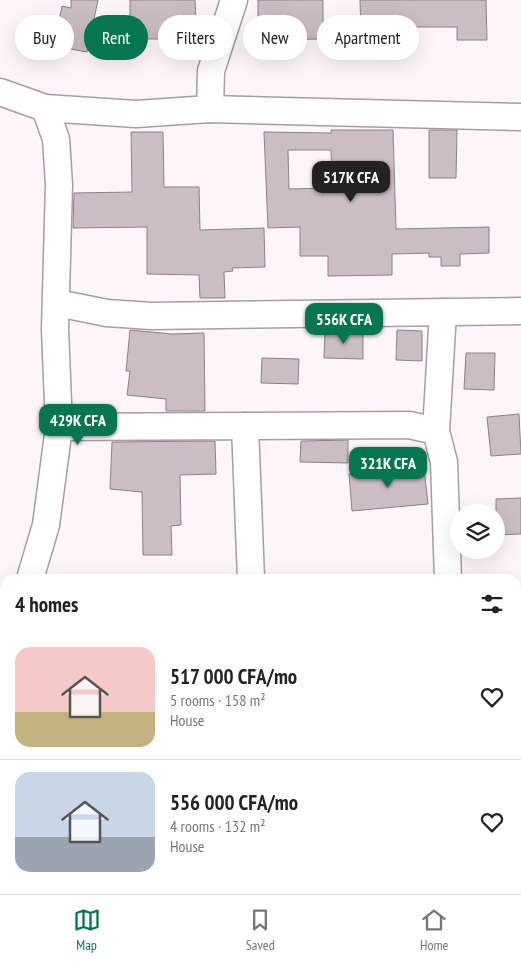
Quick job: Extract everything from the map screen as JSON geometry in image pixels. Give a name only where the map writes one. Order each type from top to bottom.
[{"type":"street","points":[[210,109],[211,71],[234,0]]},
{"type":"street","points":[[0,92],[45,108],[136,114],[210,109],[521,117]]},
{"type":"street","points":[[31,574],[46,525],[59,427],[55,329],[59,185],[56,139],[45,108]]},
{"type":"street","points":[[57,303],[108,313],[151,316],[521,311]]},
{"type":"street","points":[[443,312],[436,431],[444,462],[448,574]]},
{"type":"street","points":[[59,427],[410,425],[436,431]]},
{"type":"street","points":[[245,426],[251,574]]},
{"type":"building","points":[[71,0],[98,0],[95,15],[84,15],[84,51],[74,50],[74,15],[60,15],[62,6],[71,8]]},
{"type":"building","points":[[130,0],[195,0],[196,15],[158,15],[158,39],[148,39],[148,15],[130,15]]},
{"type":"building","points":[[258,0],[323,0],[323,15],[317,15],[317,39],[307,39],[307,15],[258,15]]},
{"type":"building","points":[[360,0],[486,0],[487,40],[457,40],[457,27],[419,27],[419,15],[360,15]]},
{"type":"building","points":[[331,130],[393,130],[396,229],[489,227],[489,253],[460,254],[460,266],[441,266],[441,257],[429,257],[429,253],[392,254],[392,275],[328,276],[328,256],[300,256],[300,227],[268,228],[264,132],[331,133]],"holes":[[[288,150],[331,150],[332,188],[289,189]]]},
{"type":"building","points":[[429,130],[457,130],[456,178],[429,178]]},
{"type":"building","points":[[131,132],[163,132],[164,187],[199,187],[200,230],[264,228],[265,267],[232,268],[233,271],[224,272],[225,298],[200,298],[199,275],[147,274],[147,227],[73,228],[74,193],[132,192]]},
{"type":"building","points":[[130,330],[172,334],[204,333],[205,411],[166,411],[166,399],[127,395],[130,371],[126,371]]},
{"type":"building","points":[[325,330],[363,331],[363,359],[324,358]]},
{"type":"building","points":[[397,330],[422,331],[422,361],[396,360]]},
{"type":"building","points":[[466,353],[495,353],[494,390],[464,389]]},
{"type":"building","points":[[262,358],[299,359],[298,384],[261,383]]},
{"type":"building","points":[[519,414],[521,454],[491,456],[487,417]]},
{"type":"building","points":[[348,440],[348,463],[300,462],[301,441]]},
{"type":"building","points":[[215,441],[216,474],[180,475],[181,525],[171,526],[172,555],[143,555],[142,492],[110,489],[112,442]]},
{"type":"building","points":[[424,468],[428,504],[352,511],[349,474]]},
{"type":"building","points":[[521,498],[521,534],[505,535],[505,504],[496,504],[496,499]]}]
